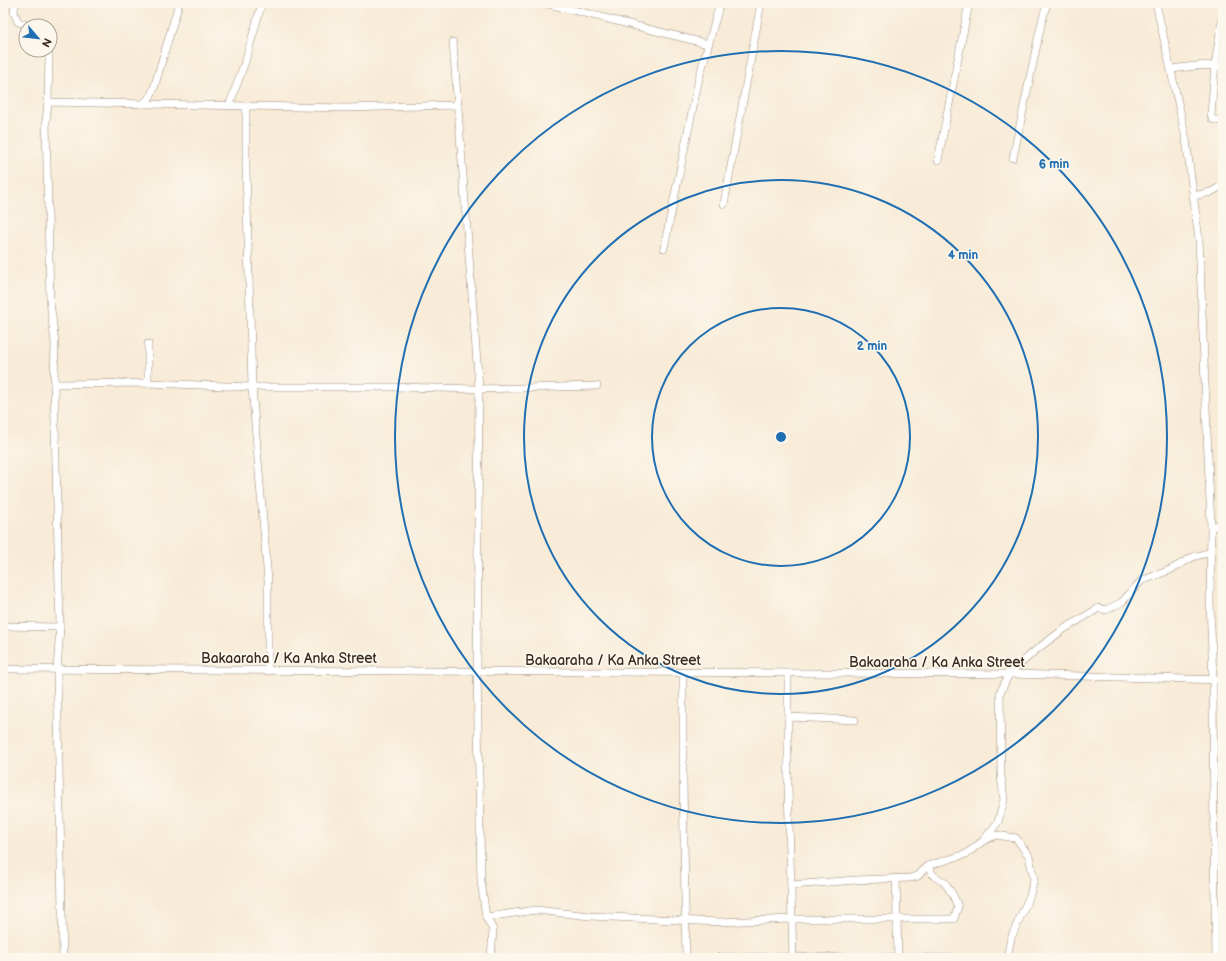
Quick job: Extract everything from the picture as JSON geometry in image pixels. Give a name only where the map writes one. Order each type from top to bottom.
[{"type":"street","points":[[15,3],[14,12],[18,22]]},
{"type":"street","points":[[143,104],[150,97],[154,88],[179,3]]},
{"type":"street","points":[[229,106],[245,62],[262,3]]},
{"type":"street","points":[[545,3],[708,44]]},
{"type":"street","points":[[664,248],[699,78],[720,3]]},
{"type":"street","points":[[724,204],[761,3]]},
{"type":"street","points":[[938,160],[969,3]]},
{"type":"street","points":[[1013,158],[1041,25],[1048,3]]},
{"type":"street","points":[[1156,3],[1172,69],[1186,139],[1200,240],[1211,527],[1210,602],[1213,680],[1216,958]]},
{"type":"street","points":[[1223,14],[1215,65],[1211,115],[1215,120],[1223,121]]},
{"type":"street","points":[[453,42],[479,389],[477,672],[481,881],[486,917],[493,930],[491,958]]},
{"type":"street","points":[[49,58],[46,121],[50,301],[55,343],[54,384],[60,626],[57,670],[63,958]]},
{"type":"street","points":[[1172,69],[1188,66],[1215,65],[1223,68]]},
{"type":"street","points":[[48,102],[345,108],[458,105]]},
{"type":"street","points":[[246,106],[246,167],[252,387],[268,581],[268,671]]},
{"type":"street","points":[[1194,196],[1211,192],[1223,185]]},
{"type":"street","points":[[148,344],[148,383]]},
{"type":"street","points":[[54,384],[148,383],[252,387],[395,387],[479,389],[598,386]]},
{"type":"street","points":[[1211,527],[1223,524]]},
{"type":"street","points":[[983,841],[998,822],[1004,800],[1001,776],[1000,693],[1009,674],[1036,650],[1064,629],[1099,608],[1106,610],[1122,602],[1141,581],[1170,570],[1193,557],[1211,552]]},
{"type":"street","points":[[3,626],[60,626]]},
{"type":"street","name":"Bakaaraha / Ka Anka Street","points":[[3,669],[1009,674],[1223,680]]},
{"type":"street","points":[[683,673],[686,958]]},
{"type":"street","points":[[788,674],[788,788],[793,958]]},
{"type":"street","points":[[788,717],[855,720]]},
{"type":"street","points":[[791,885],[910,878],[918,876],[926,866],[966,854],[983,841],[996,835],[1016,838],[1029,856],[1034,879],[1027,901],[1011,938],[1007,958]]},
{"type":"street","points":[[486,917],[536,910],[590,916],[686,919],[719,922],[954,919],[958,907],[953,895],[945,883],[934,876],[926,866]]},
{"type":"street","points":[[896,878],[898,958]]},
{"type":"street","points":[[721,957],[969,958]]}]
